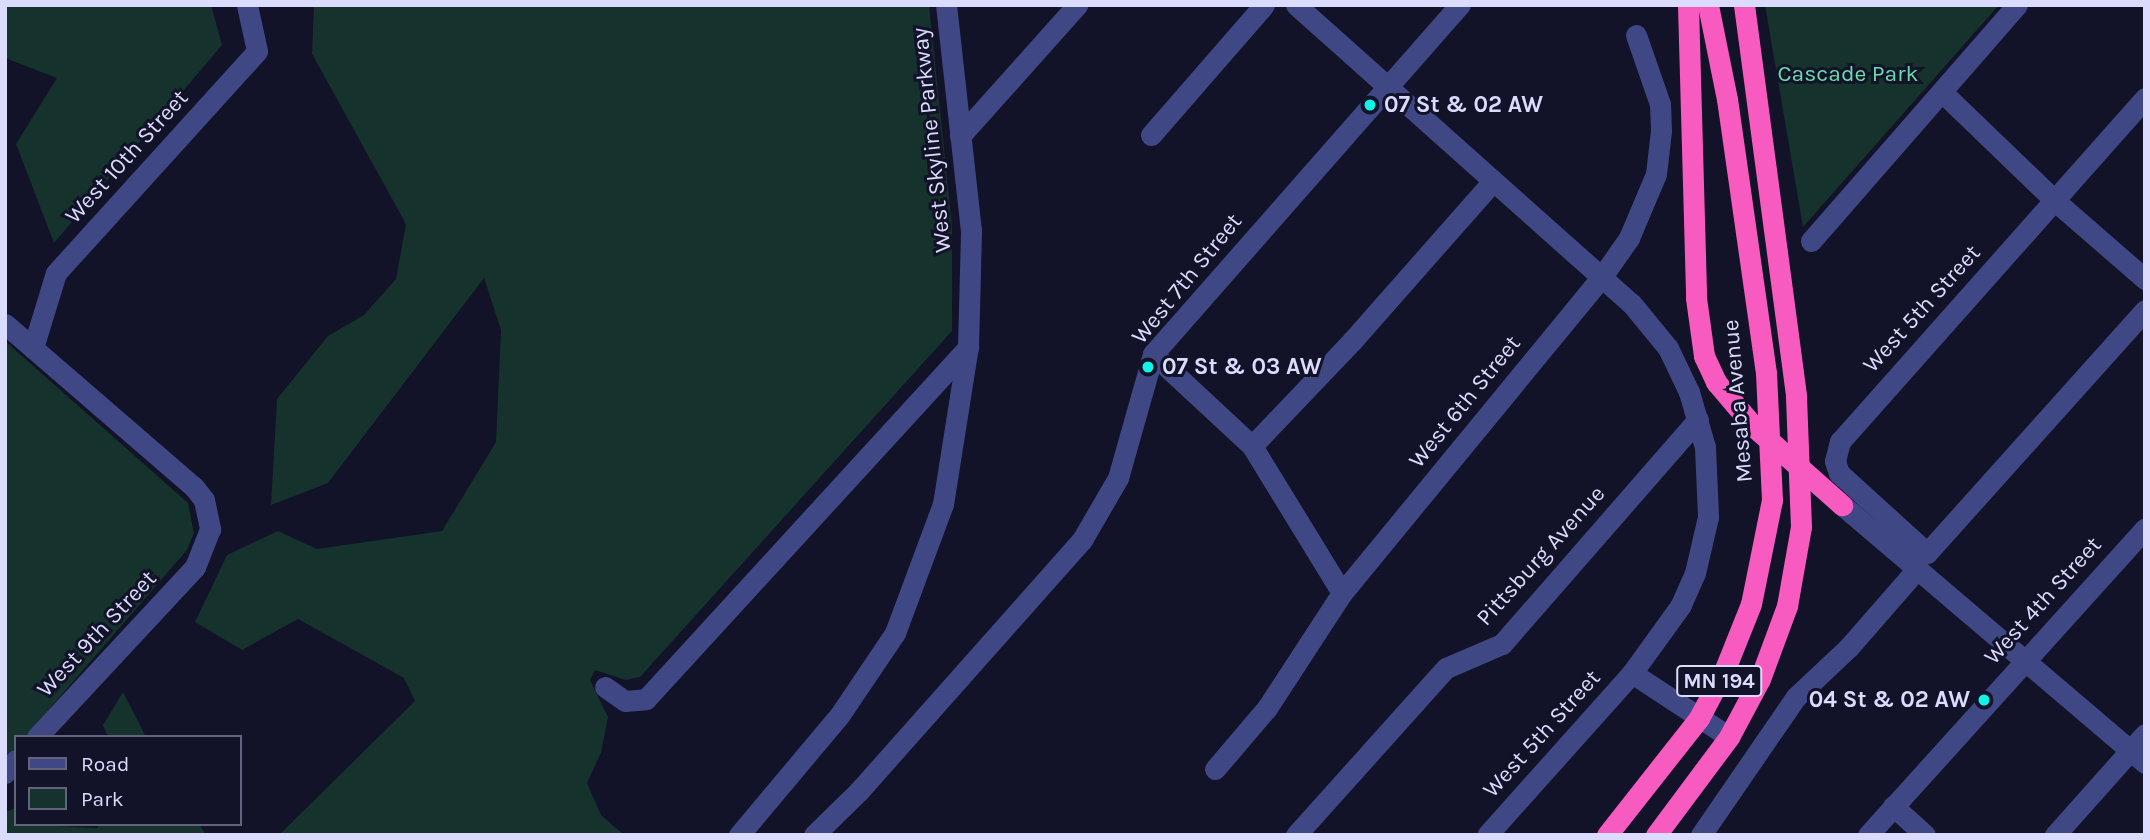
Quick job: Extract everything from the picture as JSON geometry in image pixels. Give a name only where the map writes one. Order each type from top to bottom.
[{"type":"highway","points":[[1688,5],[1696,298],[1704,356],[1716,382],[1754,427],[1842,505]]},
{"type":"highway","name":"Mesaba Avenue","points":[[1607,835],[1699,718],[1751,604],[1772,500],[1766,373],[1727,99],[1708,5]]},
{"type":"highway","name":"MN 194","points":[[1656,835],[1729,737],[1780,630],[1801,527],[1796,397],[1744,5]]},
{"type":"street","name":"West 10th Street","points":[[33,348],[56,273],[257,51],[247,5]]},
{"type":"street","name":"West Skyline Parkway","points":[[739,835],[839,716],[895,633],[943,504],[968,347],[971,231],[946,5]]},
{"type":"street","points":[[960,136],[1077,5]]},
{"type":"street","points":[[1151,135],[1264,5]]},
{"type":"street","name":"West 5th Street","points":[[1296,5],[1631,303],[1668,348],[1698,419],[1710,495],[1696,573],[1661,636],[1632,673],[1487,835]]},
{"type":"street","name":"West 7th Street","points":[[814,835],[877,770],[1098,517],[1127,457],[1153,354],[1460,5]]},
{"type":"street","points":[[1811,241],[1943,93],[2017,5]]},
{"type":"street","name":"West 6th Street","points":[[1215,769],[1267,708],[1342,593],[1601,278],[1644,209],[1656,174],[1660,104],[1636,35]]},
{"type":"street","points":[[1943,93],[2054,200],[2145,279]]},
{"type":"street","name":"West 5th Street","points":[[1922,561],[1839,473],[1835,461],[1840,441],[2145,98]]},
{"type":"street","points":[[1252,446],[1352,341],[1493,181]]},
{"type":"street","points":[[1701,835],[1796,697],[1849,647],[2145,310]]},
{"type":"street","points":[[5,324],[33,348]]},
{"type":"street","points":[[605,687],[625,701],[646,699],[968,347]]},
{"type":"street","name":"West 9th Street","points":[[33,348],[194,487],[204,500],[210,529],[195,567],[39,735]]},
{"type":"street","points":[[1153,354],[1252,446],[1342,593]]},
{"type":"street","name":"Pittsburg Avenue","points":[[1296,835],[1446,668],[1502,644],[1698,419]]},
{"type":"street","points":[[1842,505],[1922,561],[2026,659],[2140,749],[2055,835]]},
{"type":"street","name":"West 4th Street","points":[[1868,835],[2145,528]]},
{"type":"street","points":[[1632,673],[1729,737]]},
{"type":"street","points":[[1894,806],[1925,835]]},
{"type":"green space","points":[[5,5],[211,5],[222,45],[54,243],[16,144],[57,78],[5,58]]},
{"type":"green space","points":[[314,5],[929,5],[952,226],[952,331],[640,677],[626,680],[595,670],[590,680],[608,717],[601,753],[587,783],[601,815],[624,835],[279,835],[415,701],[404,678],[298,619],[242,650],[195,622],[227,555],[278,531],[317,549],[442,531],[496,442],[501,330],[484,278],[328,483],[271,505],[277,399],[328,336],[364,315],[396,279],[406,224],[312,54]]},
{"type":"green space","name":"Cascade Park","points":[[1765,5],[1999,5],[1803,227]]},
{"type":"green space","points":[[5,341],[188,503],[194,533],[187,550],[27,735],[14,735],[14,749],[5,759]]},
{"type":"green space","points":[[123,692],[145,735],[107,735],[103,725]]},
{"type":"green space","points":[[14,809],[14,826],[200,826],[206,835],[5,835],[5,812]]},
{"type":"place","name":"07 St & 02 AW","points":[[1370,105]]},
{"type":"place","name":"07 St & 03 AW","points":[[1148,367]]},
{"type":"place","name":"04 St & 02 AW","points":[[1984,700]]}]
